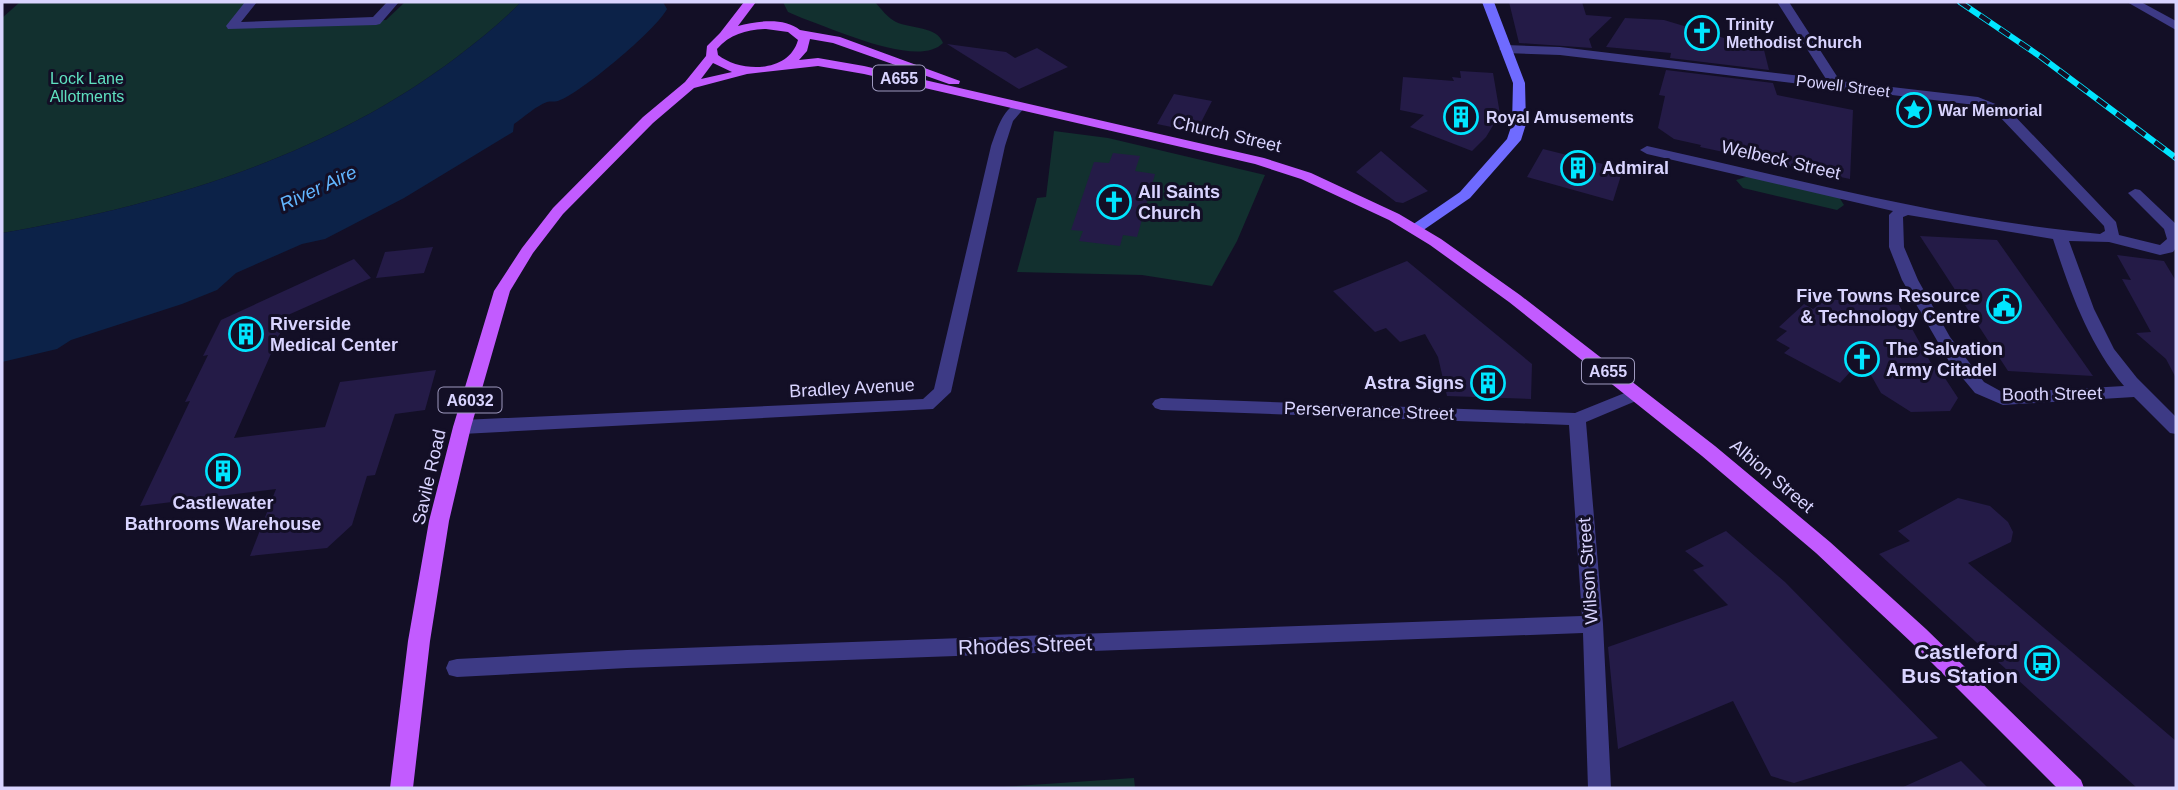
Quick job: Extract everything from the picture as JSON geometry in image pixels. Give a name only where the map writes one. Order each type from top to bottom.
[{"type":"main road","name":"A6032","points":[[726,34],[749,27],[775,25],[799,33],[804,40],[804,47],[799,54],[777,67],[751,71],[725,67],[712,56],[712,49],[750,2],[775,25]]},
{"type":"main road","name":"Church Street","points":[[799,33],[836,40],[1019,106]]},
{"type":"main road","name":"Savile Road","points":[[401,788],[437,534],[462,427],[502,291],[527,251],[558,211],[648,120],[690,85],[712,56]]},
{"type":"main road","name":"Church Street","points":[[777,67],[818,62],[841,66],[1301,172],[1338,186],[1416,228]]},
{"type":"main road","name":"Savile Road","points":[[690,85],[751,71]]},
{"type":"main road","name":"Albion Street","points":[[1416,228],[1536,315],[1637,394],[1867,588],[2073,788]]},
{"type":"street","points":[[251,2],[232,26],[376,21],[393,2]]},
{"type":"street","points":[[1416,228],[1465,195],[1514,140],[1519,124],[1519,83],[1488,2]]},
{"type":"street","points":[[1783,2],[1837,86]]},
{"type":"street","points":[[2135,2],[2176,26]]},
{"type":"street","name":"Powell Street","points":[[1505,49],[1573,52],[1978,101],[1996,107],[2112,225],[2113,233],[2105,238]]},
{"type":"street","name":"Bradley Avenue","points":[[462,427],[927,405],[942,392],[998,146],[1007,120],[1019,106]]},
{"type":"street","name":"Welbeck Street","points":[[1647,150],[1906,210],[2059,235],[2105,238],[2160,250],[2168,249],[2175,239],[2174,227]]},
{"type":"street","points":[[2135,193],[2174,227]]},
{"type":"street","name":"Booth Street","points":[[1906,210],[1896,215],[1898,254],[1932,318],[1973,382],[1989,395],[2003,399],[2138,391]]},
{"type":"street","points":[[2059,235],[2087,313],[2108,353],[2138,391],[2176,428]]},
{"type":"street","points":[[1577,419],[1637,394]]},
{"type":"street","name":"Perserverance Street","points":[[1161,404],[1577,419]]},
{"type":"street","name":"Wilson Street","points":[[1577,419],[1592,624],[1600,788]]},
{"type":"street","name":"Rhodes Street","points":[[457,668],[628,659],[1592,624]]},
{"type":"green space","name":"Lock Lane Allotments","points":[[20,2],[251,2],[233,25],[386,20],[405,2],[521,2],[474,44],[406,92],[353,123],[297,149],[182,191],[62,222],[2,233],[2,18]]},
{"type":"green space","points":[[783,2],[875,2],[893,20],[929,31],[943,43],[931,50],[915,51],[874,44],[788,12]]},
{"type":"green space","points":[[1054,131],[1108,138],[1265,175],[1237,241],[1212,286],[1142,275],[1017,272],[1037,198],[1046,197]]},
{"type":"green space","points":[[1749,176],[1839,197],[1844,205],[1837,210],[1743,188],[1736,180]]},
{"type":"green space","points":[[1134,778],[1135,788],[988,788]]},
{"type":"water","name":"River Aire","points":[[521,2],[663,2],[667,9],[633,46],[583,86],[558,101],[539,106],[514,124],[513,132],[404,198],[325,239],[302,244],[236,273],[217,290],[71,340],[57,349],[2,362],[2,233],[122,208],[182,191],[297,149],[353,123],[406,92],[474,44]]},
{"type":"building","points":[[1509,2],[1582,2],[1586,15],[1612,17],[1589,39],[1592,48],[1519,43]]},
{"type":"building","points":[[1625,18],[1664,20],[1764,50],[1769,70],[1670,58],[1671,53],[1606,47]]},
{"type":"building","points":[[947,44],[1006,52],[1015,58],[1037,48],[1068,67],[1019,89]]},
{"type":"building","points":[[1666,70],[1773,83],[1777,95],[1853,110],[1850,179],[1674,139],[1658,128],[1665,96],[1659,95]]},
{"type":"building","points":[[1460,71],[1493,73],[1500,114],[1486,137],[1472,151],[1410,127],[1424,115],[1400,110],[1403,77],[1454,81],[1452,77],[1461,78]]},
{"type":"building","points":[[1174,94],[1212,101],[1196,132],[1157,124]]},
{"type":"building","name":"Admiral","points":[[1543,149],[1623,169],[1613,201],[1527,177]]},
{"type":"building","points":[[1381,151],[1428,191],[1403,203],[1396,202],[1356,172]]},
{"type":"building","name":"All Saints Church","points":[[1113,153],[1140,156],[1135,171],[1155,174],[1137,237],[1123,235],[1120,246],[1079,241],[1083,231],[1071,230],[1094,162],[1109,163]]},
{"type":"building","name":"Five Towns Resource & Technology Centre","points":[[1920,236],[1997,240],[2093,376],[2008,371]]},
{"type":"building","points":[[433,247],[424,273],[376,278],[385,252]]},
{"type":"building","points":[[2117,255],[2164,261],[2176,281],[2176,378],[2166,359],[2136,333],[2151,332],[2122,279],[2131,280]]},
{"type":"building","points":[[354,259],[371,278],[288,315],[234,438],[325,427],[340,382],[436,370],[425,410],[395,414],[375,475],[367,476],[352,525],[327,548],[250,556],[276,489],[140,506],[190,401],[185,402],[208,355],[203,356],[221,320]]},
{"type":"building","points":[[1407,261],[1532,364],[1531,399],[1447,396],[1438,357],[1425,334],[1400,342],[1386,328],[1375,332],[1333,291]]},
{"type":"building","name":"The Salvation Army Citadel","points":[[1826,299],[1899,305],[1932,365],[1939,369],[1958,398],[1950,411],[1911,412],[1881,393],[1862,359],[1840,383],[1784,353],[1790,348],[1776,340],[1787,331],[1779,327],[1804,304],[1813,309]]},
{"type":"building","name":"Castleford Bus Station","points":[[1958,498],[1990,506],[2008,522],[2013,532],[2011,542],[1968,563],[2176,741],[2176,788],[2137,788],[1879,554],[1910,541],[1898,531]]},
{"type":"building","points":[[1726,531],[1785,582],[1938,738],[1794,783],[1771,776],[1733,701],[1618,749],[1608,647],[1728,605],[1693,570],[1704,566],[1685,551]]},
{"type":"building","points":[[1961,761],[1988,788],[1901,788]]},
{"type":"railway","points":[[1960,2],[2041,57],[2176,158]]},
{"type":"place","name":"Trinity Methodist Church","points":[[1702,33]]},
{"type":"place","name":"War Memorial","points":[[1914,110]]},
{"type":"place","name":"Royal Amusements","points":[[1461,117]]},
{"type":"place","name":"Admiral","points":[[1578,168]]},
{"type":"place","name":"All Saints Church","points":[[1114,202]]},
{"type":"place","name":"Five Towns Resource & Technology Centre","points":[[2004,306]]},
{"type":"place","name":"Riverside Medical Center","points":[[246,334]]},
{"type":"place","name":"The Salvation Army Citadel","points":[[1862,359]]},
{"type":"place","name":"Astra Signs","points":[[1488,383]]},
{"type":"place","name":"Castlewater Bathrooms Warehouse","points":[[223,471]]},
{"type":"place","name":"Castleford Bus Station","points":[[2042,663]]}]
